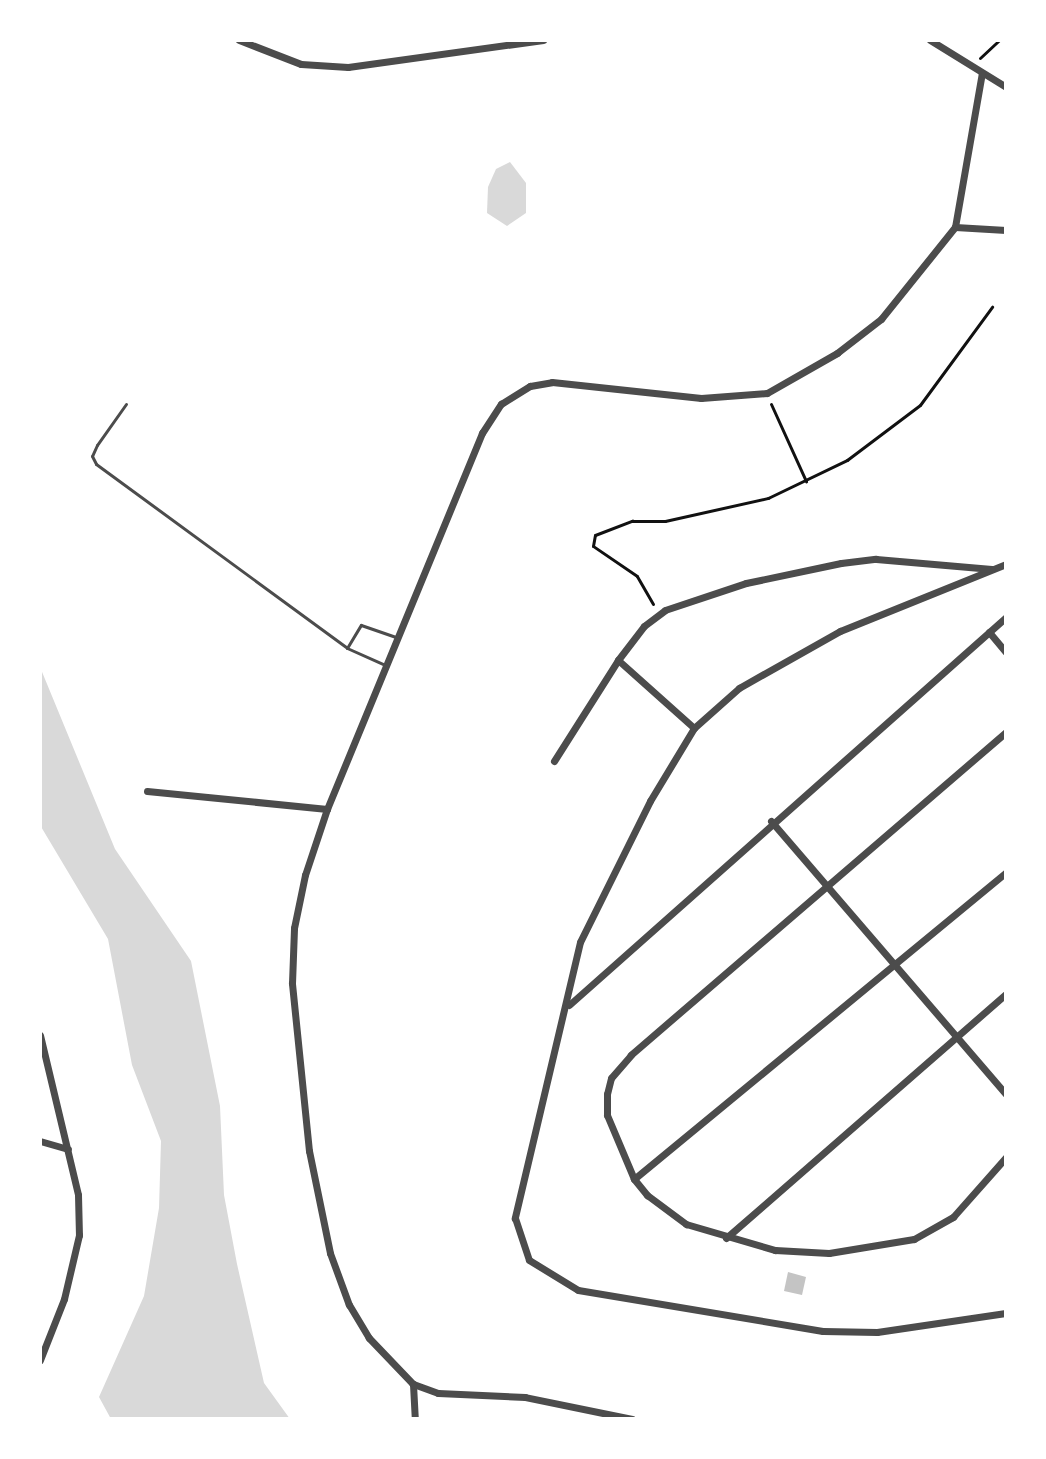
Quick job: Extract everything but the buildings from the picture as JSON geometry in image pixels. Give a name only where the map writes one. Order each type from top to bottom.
[{"type":"street","points":[[239,40],[301,64],[348,67],[422,61],[543,40]]},
{"type":"street","points":[[930,40],[1006,87]]},
{"type":"street","points":[[632,1419],[569,1403],[438,1393],[413,1384],[390,1365],[349,1305],[330,1253],[309,1151],[292,983],[294,928],[327,809],[482,433],[514,394],[552,382],[701,398],[767,393],[806,373],[881,319],[955,227],[982,73]]},
{"type":"street","points":[[955,227],[1006,230]]},
{"type":"street","points":[[554,761],[618,660],[659,614],[746,583],[841,563],[876,559],[994,569]]},
{"type":"street","points":[[1006,564],[840,631],[739,688],[694,728],[650,801],[580,942],[568,1006],[520,1193],[517,1237],[538,1271],[578,1290],[823,1331],[877,1332],[1006,1313]]},
{"type":"street","points":[[568,1006],[771,821],[1006,617]]},
{"type":"street","points":[[989,632],[1006,652]]},
{"type":"street","points":[[618,660],[694,728]]},
{"type":"street","points":[[1006,732],[825,883],[611,1078],[607,1115],[634,1179],[686,1224],[775,1250],[829,1253],[914,1239],[953,1217],[1006,1157]]},
{"type":"street","points":[[147,791],[327,809]]},
{"type":"street","points":[[771,821],[1006,1094]]},
{"type":"street","points":[[634,1179],[1006,872]]},
{"type":"street","points":[[726,1238],[1006,994]]},
{"type":"street","points":[[40,1035],[78,1195],[76,1258],[40,1360]]},
{"type":"street","points":[[40,1141],[68,1149]]},
{"type":"street","points":[[413,1384],[415,1419]]},
{"type":"lane","points":[[126,404],[97,445],[92,456],[96,464],[347,648],[387,666]]},
{"type":"lane","points":[[347,648],[364,624],[398,638]]},
{"type":"path","points":[[972,66],[999,40]]},
{"type":"path","points":[[659,614],[637,576],[593,546],[595,535],[632,521],[665,521],[738,504],[806,482],[890,433],[940,382],[992,307]]},
{"type":"path","points":[[767,393],[806,482]]},
{"type":"shaded area","points":[[510,162],[526,183],[526,213],[507,226],[487,213],[488,187],[496,169]]},
{"type":"shaded area","points":[[40,667],[115,849],[191,961],[220,1106],[224,1195],[237,1264],[264,1383],[290,1419],[111,1419],[99,1397],[144,1296],[159,1208],[161,1141],[132,1065],[108,939],[40,825]]}]
